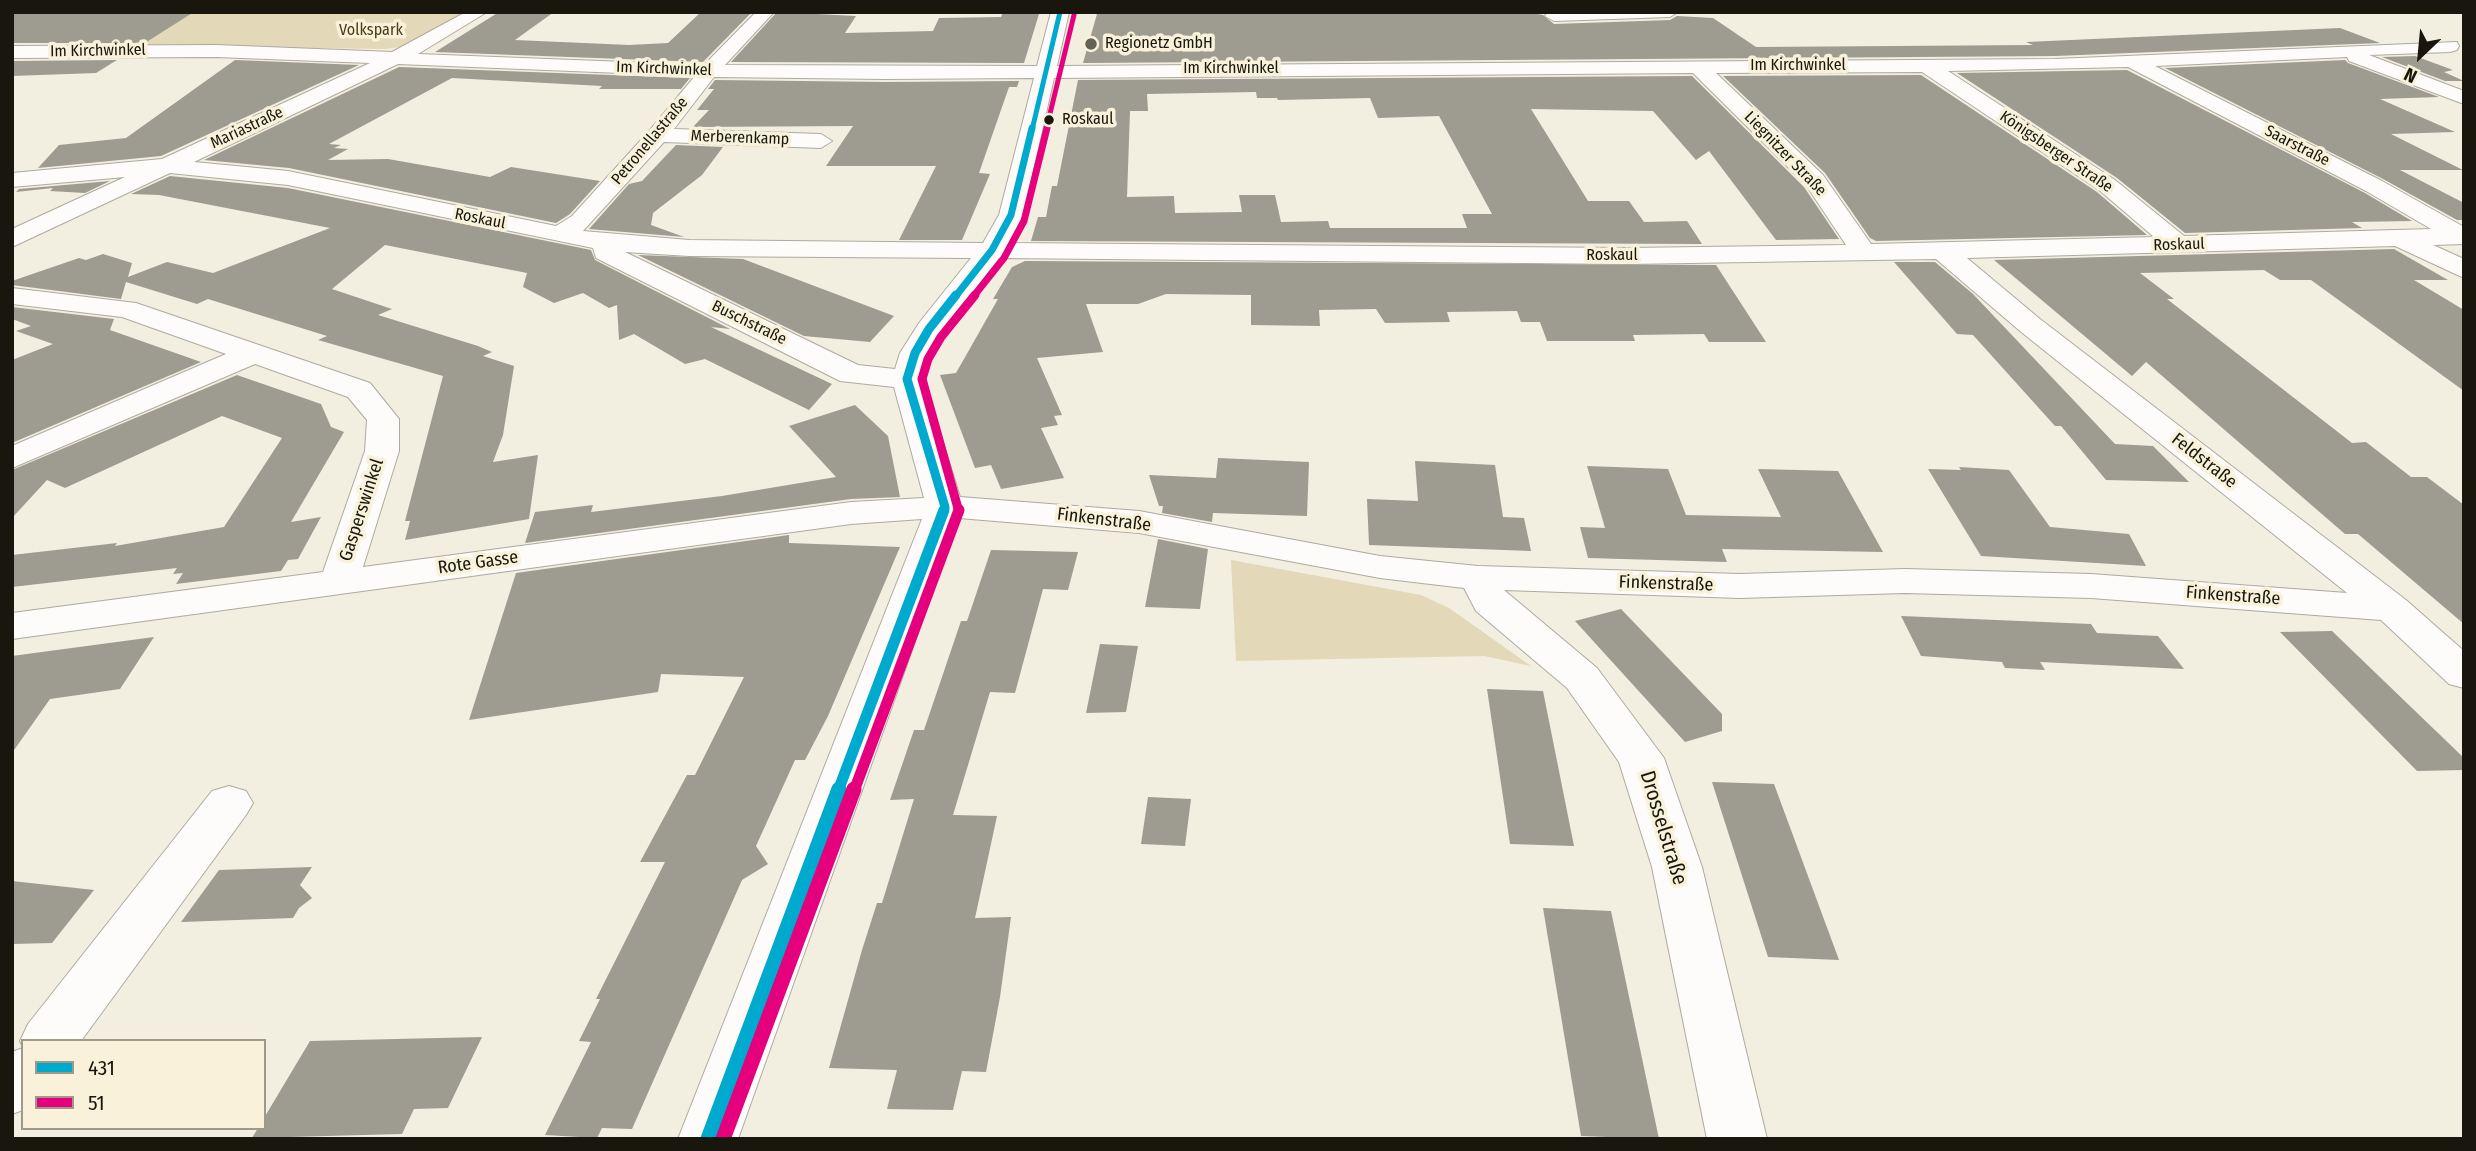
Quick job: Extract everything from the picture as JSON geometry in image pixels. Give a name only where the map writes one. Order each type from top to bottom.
[{"type":"street","name":"Mariastraße","points":[[12,239],[398,57],[479,12]]},
{"type":"street","name":"Petronellastraße","points":[[560,235],[581,221],[658,135],[709,71],[766,12]]},
{"type":"street","points":[[708,1139],[945,507],[907,379],[915,353],[929,329],[992,250],[1011,215],[1060,12]]},
{"type":"street","points":[[1552,14],[1670,12]]},
{"type":"street","points":[[1552,14],[1572,34]]},
{"type":"street","name":"Im Kirchwinkel","points":[[12,52],[205,51],[709,71],[885,74],[1046,70],[1926,66],[2132,61],[2450,46]]},
{"type":"street","points":[[2341,51],[2464,98]]},
{"type":"street","points":[[1590,52],[1605,66]]},
{"type":"street","name":"Saarstraße","points":[[2132,61],[2374,186],[2462,236]]},
{"type":"street","name":"Liegnitzer Straße","points":[[1697,66],[1815,180],[1863,251]]},
{"type":"street","name":"Königsberger Straße","points":[[1926,66],[2108,185],[2179,245]]},
{"type":"street","name":"Merberenkamp","points":[[658,135],[821,141]]},
{"type":"street","name":"Roskaul","points":[[12,180],[166,166],[288,178],[560,235],[608,243],[689,248],[1493,256],[1941,251],[2462,236]]},
{"type":"street","points":[[2400,238],[2464,270]]},
{"type":"street","name":"Buschstraße","points":[[608,243],[605,252],[852,374],[907,379]]},
{"type":"street","name":"Feldstraße","points":[[1941,251],[2030,325],[2392,610],[2464,674]]},
{"type":"street","name":"Gasperswinkel","points":[[12,296],[125,309],[359,390],[383,419],[382,451],[339,581]]},
{"type":"street","points":[[12,458],[254,353]]},
{"type":"street","name":"Finkenstraße","points":[[945,507],[1000,509],[1139,522],[1380,568],[1478,578],[1740,586],[1905,581],[2091,586],[2392,610]]},
{"type":"street","name":"Rote Gasse","points":[[12,626],[851,513],[945,507]]},
{"type":"street","name":"Drosselstraße","points":[[1478,578],[1490,602],[1582,678],[1642,758],[1677,867],[1737,1139]]},
{"type":"street","points":[[50,1039],[229,803]]},
{"type":"green space","name":"Volkspark","points":[[194,12],[466,12],[413,45],[386,49],[140,46]]},
{"type":"green space","points":[[1231,560],[1421,595],[1449,608],[1531,666],[1484,656],[1236,661]]},
{"type":"building","points":[[12,12],[194,12],[145,43],[12,43]]},
{"type":"building","points":[[499,12],[554,12],[515,40],[629,45],[668,43],[701,12],[752,12],[703,62],[435,52]]},
{"type":"building","points":[[777,12],[856,16],[845,33],[933,31],[939,18],[1001,17],[1003,12],[1039,14],[1024,63],[731,62]]},
{"type":"building","points":[[1528,12],[1543,15],[1554,24],[1670,20],[1677,16],[1713,18],[1756,47],[2033,45],[2026,42],[2340,28],[2380,43],[2055,56],[1083,63],[1097,14]]},
{"type":"building","points":[[2415,56],[2453,70],[2444,72],[2464,81],[2445,81],[2382,57]]},
{"type":"building","points":[[117,60],[96,73],[12,76],[12,61]]},
{"type":"building","points":[[235,60],[359,65],[161,156],[38,168],[59,145],[126,138]]},
{"type":"building","points":[[2345,60],[2439,97],[2380,99],[2455,132],[2391,134],[2463,170],[2400,170],[2464,203],[2464,220],[2457,220],[2383,179],[2165,68]]},
{"type":"building","points":[[399,67],[690,78],[681,89],[599,89],[602,86],[452,78],[329,144],[341,145],[334,148],[348,149],[328,160],[388,159],[490,177],[511,167],[600,181],[570,214],[556,223],[289,168],[204,160]]},
{"type":"building","points":[[2127,70],[2365,193],[2412,221],[2352,222],[2362,228],[2185,233],[2117,178],[1957,73]]},
{"type":"building","points":[[1921,75],[2097,192],[2147,235],[1876,241],[1870,238],[1825,173],[1723,76]]},
{"type":"building","points":[[1692,76],[1804,187],[1839,239],[1776,240],[1709,151],[1696,160],[1653,111],[1531,109],[1588,201],[1629,201],[1644,222],[1687,221],[1702,244],[1031,241],[1038,217],[1046,217],[1052,186],[1057,186],[1078,80]],"holes":[[[1256,92],[1257,98],[1370,98],[1378,118],[1439,116],[1492,214],[1462,214],[1467,228],[1330,228],[1328,221],[1281,222],[1275,195],[1239,195],[1242,212],[1175,213],[1174,196],[1127,197],[1130,111],[1148,111],[1147,94]]]},
{"type":"building","points":[[715,80],[1019,81],[1017,87],[1009,87],[979,173],[990,174],[962,240],[899,240],[936,166],[826,166],[853,126],[693,127],[709,110],[697,110],[714,89],[708,89]]},
{"type":"building","points":[[676,145],[723,147],[702,175],[653,213],[651,225],[684,237],[589,229],[629,184],[642,181]]},
{"type":"building","points":[[170,176],[288,188],[591,250],[595,260],[730,329],[711,327],[832,384],[809,410],[705,359],[685,364],[634,334],[619,340],[617,305],[609,308],[583,293],[554,303],[523,287],[527,273],[385,245],[332,289],[392,309],[378,315],[478,346],[492,352],[483,356],[514,366],[503,435],[493,462],[538,455],[529,519],[405,540],[410,521],[405,521],[443,376],[318,340],[327,336],[208,299],[197,304],[126,282],[121,299],[12,285],[12,281],[79,258],[86,260],[103,254],[132,263],[128,277],[167,262],[213,273],[330,228],[159,195],[131,194]]},
{"type":"building","points":[[110,181],[85,193],[50,191],[53,188],[16,192],[19,189]]},
{"type":"building","points":[[2394,249],[2448,280],[2414,280],[2464,310],[2464,391],[2311,280],[2280,280],[2264,270],[2140,273],[2174,299],[2167,299],[2352,443],[2366,442],[2411,477],[2427,477],[2464,505],[2464,624],[2358,534],[2345,534],[2146,362],[2132,376],[1994,260]]},
{"type":"building","points":[[638,255],[743,259],[894,316],[870,342],[804,336]]},
{"type":"building","points":[[1025,261],[1716,265],[1766,342],[1709,342],[1704,334],[1633,335],[1635,341],[1547,341],[1540,322],[1521,322],[1517,311],[1447,312],[1450,322],[1385,323],[1376,309],[1319,310],[1320,326],[1251,325],[1251,295],[1166,294],[1138,304],[1086,304],[1103,352],[1037,358],[1062,415],[1054,416],[1058,425],[1041,428],[1064,478],[1001,489],[991,465],[975,468],[940,375],[956,373],[998,299],[993,299],[1012,267]]},
{"type":"building","points":[[1894,262],[1935,262],[1973,294],[2115,444],[2153,446],[2189,482],[2106,480],[2061,426],[2055,426],[1973,335],[1957,334]]},
{"type":"building","points":[[12,307],[114,319],[110,330],[201,362],[12,443],[12,360],[53,344],[16,331],[31,326],[12,319]]},
{"type":"building","points":[[237,375],[321,404],[331,427],[344,432],[291,522],[321,517],[298,559],[288,560],[281,571],[176,584],[183,573],[173,574],[177,568],[12,587],[12,555],[117,543],[115,546],[224,527],[282,438],[222,416],[65,488],[47,480],[12,518],[12,470]]},
{"type":"building","points":[[855,405],[888,436],[900,497],[851,499],[525,543],[535,512],[593,505],[591,512],[722,496],[836,477],[789,426]]},
{"type":"building","points":[[1218,458],[1309,462],[1307,516],[1213,513],[1212,522],[1162,513],[1163,506],[1159,506],[1149,475],[1216,478]]},
{"type":"building","points":[[1415,461],[1495,465],[1503,517],[1524,518],[1531,551],[1369,545],[1367,499],[1418,501]]},
{"type":"building","points":[[1587,466],[1668,469],[1686,515],[1781,517],[1758,469],[1838,471],[1883,552],[1722,549],[1727,562],[1588,558],[1580,527],[1605,528]]},
{"type":"building","points":[[1959,467],[2009,470],[2050,527],[2129,534],[2146,566],[1981,556],[1928,469],[1961,470]]},
{"type":"building","points":[[789,535],[789,543],[900,547],[828,716],[805,760],[795,760],[756,846],[768,864],[742,880],[632,1129],[602,1128],[597,1138],[545,1135],[591,1042],[579,1041],[600,999],[596,999],[665,862],[640,862],[687,775],[695,775],[744,677],[661,674],[658,692],[469,720],[516,573]]},
{"type":"building","points":[[1158,539],[1208,549],[1200,609],[1145,607]]},
{"type":"building","points":[[991,550],[1078,552],[1068,590],[1043,589],[1015,693],[990,692],[953,815],[997,816],[975,918],[1011,917],[1000,997],[986,1072],[962,1071],[953,1110],[887,1109],[897,1070],[829,1068],[862,950],[877,903],[882,903],[914,799],[890,800],[914,730],[924,730],[961,621],[967,621]]},
{"type":"building","points":[[1621,609],[1722,714],[1722,731],[1685,742],[1575,621]]},
{"type":"building","points":[[1901,616],[2091,624],[2097,633],[2158,636],[2184,669],[2040,662],[2045,670],[2005,668],[2002,662],[1921,656]]},
{"type":"building","points":[[2332,631],[2464,758],[2464,770],[2417,771],[2280,632]]},
{"type":"building","points":[[154,637],[120,689],[50,699],[12,753],[12,656]]},
{"type":"building","points":[[1100,644],[1138,646],[1126,712],[1086,713]]},
{"type":"building","points":[[1487,689],[1543,691],[1574,846],[1510,844]]},
{"type":"building","points":[[1712,782],[1774,784],[1839,960],[1768,957]]},
{"type":"building","points":[[1148,797],[1191,799],[1185,846],[1141,844]]},
{"type":"building","points":[[312,867],[300,885],[312,898],[299,908],[293,918],[181,922],[219,870]]},
{"type":"building","points":[[12,881],[94,890],[52,943],[12,944]]},
{"type":"building","points":[[1543,908],[1611,911],[1659,1139],[1581,1136]]},
{"type":"building","points":[[482,1037],[448,1108],[414,1109],[402,1134],[252,1138],[257,1130],[266,1130],[266,1115],[310,1041]]},
{"type":"transit line","name":"431","points":[[708,1139],[945,507],[907,379],[915,353],[929,329],[992,250],[1011,215],[1060,12]]},
{"type":"transit line","name":"51","points":[[723,1139],[959,511],[922,379],[928,359],[941,337],[1004,258],[1024,221],[1074,15]]},
{"type":"place","name":"Regionetz GmbH","points":[[1091,44]]},
{"type":"place","name":"Roskaul","points":[[1049,120]]}]
